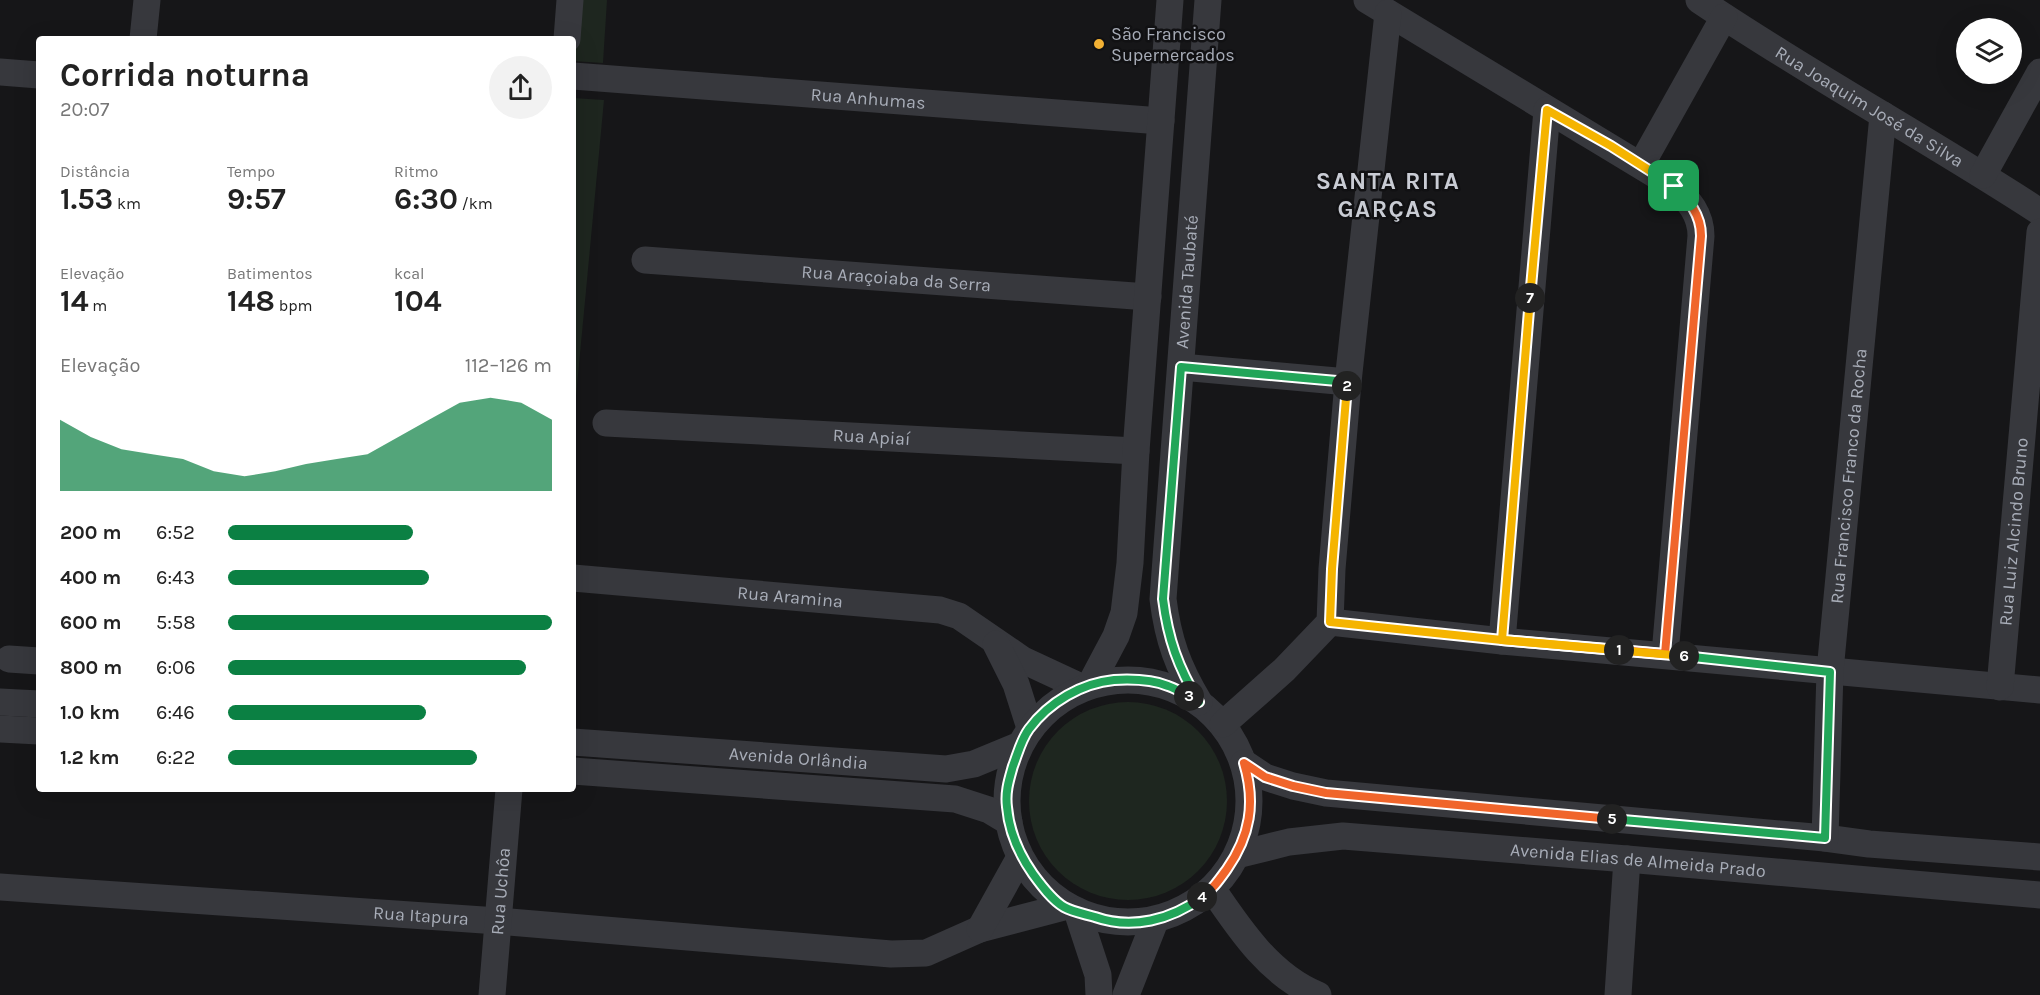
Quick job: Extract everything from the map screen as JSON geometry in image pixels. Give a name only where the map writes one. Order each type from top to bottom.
[{"type":"street","points":[[143,36],[147,0]]},
{"type":"street","points":[[567,36],[570,0]]},
{"type":"street","name":"Avenida Taubaté","points":[[1086,686],[1116,636],[1124,613],[1130,563],[1136,451],[1170,0]]},
{"type":"street","name":"Avenida Taubaté","points":[[1199,702],[1174,654],[1167,629],[1163,599],[1208,0]]},
{"type":"street","name":"Rua Joaquim José da Silva","points":[[1699,0],[2040,212]]},
{"type":"street","points":[[1223,724],[1284,670],[1330,622],[1332,569],[1378,6],[1674,186],[1690,202],[1701,224],[1665,654]]},
{"type":"street","points":[[1641,165],[1724,17]]},
{"type":"street","points":[[0,72],[36,75]]},
{"type":"street","points":[[1983,175],[2040,72]]},
{"type":"street","name":"Rua Anhumas","points":[[576,76],[1161,121]]},
{"type":"street","points":[[1502,640],[1547,110]]},
{"type":"street","name":"Rua Francisco Franco da Rocha","points":[[1825,838],[1830,672],[1883,115]]},
{"type":"street","points":[[1155,213],[1192,216]]},
{"type":"street","name":"Rua Luiz Alcindo Bruno","points":[[2001,687],[2040,232]]},
{"type":"street","name":"Rua Araçoiaba da Serra","points":[[645,260],[1148,297]]},
{"type":"street","points":[[1181,367],[1348,382]]},
{"type":"street","name":"Rua Apiaí","points":[[606,423],[1136,451]]},
{"type":"street","name":"Rua Aramina","points":[[576,578],[940,610],[959,616],[996,643],[1042,670],[1086,686]]},
{"type":"street","points":[[1330,622],[1830,672],[2040,690]]},
{"type":"street","name":"Rua Aramina","points":[[996,643],[1016,684],[1025,737]]},
{"type":"street","points":[[9,659],[36,661]]},
{"type":"street","points":[[1134,679],[1168,685],[1199,702],[1223,724],[1244,763],[1248,778],[1250,807],[1245,838],[1237,855],[1213,890],[1188,908],[1155,921],[1137,923],[1106,921],[1070,909],[1041,886],[1020,856],[1009,822],[1006,805],[1008,784],[1025,737],[1051,706],[1086,686],[1102,681],[1134,679]]},
{"type":"street","points":[[0,702],[36,704]]},
{"type":"street","points":[[0,729],[36,731]]},
{"type":"street","name":"Avenida Orlândia","points":[[576,742],[946,769],[974,764],[1025,737]]},
{"type":"street","points":[[1244,763],[1265,777],[1326,793],[1825,838],[1869,844],[2040,857]]},
{"type":"street","name":"Avenida Orlândia","points":[[576,771],[955,799],[989,810],[1009,822]]},
{"type":"street","name":"Rua Uchôa","points":[[492,995],[509,792]]},
{"type":"street","name":"Avenida Elias de Almeida Prado","points":[[1237,855],[1289,842],[1343,836],[2040,895]]},
{"type":"street","points":[[980,929],[1020,856]]},
{"type":"street","points":[[1618,995],[1627,859]]},
{"type":"street","name":"Rua Itapura","points":[[0,887],[498,921],[891,954],[926,953],[980,929],[1070,909]]},
{"type":"street","points":[[1213,890],[1243,935],[1293,989],[1318,995]]},
{"type":"street","points":[[1070,909],[1098,975],[1099,995]]},
{"type":"street","points":[[1126,995],[1155,921]]},
{"type":"shaded area","points":[[578,0],[607,0],[603,63],[576,61]]},
{"type":"shaded area","points":[[576,98],[604,100],[576,396]]},
{"type":"shaded area","points":[[1118,702],[1138,702],[1175,713],[1205,738],[1220,763],[1227,791],[1223,830],[1216,848],[1191,878],[1175,889],[1157,896],[1138,900],[1118,900],[1081,889],[1051,864],[1040,848],[1033,830],[1029,811],[1029,791],[1040,754],[1065,724],[1081,713],[1099,706]]},
{"type":"place","name":"São Francisco Supernercados","points":[[1099,44]]},
{"type":"district","name":"SANTA RITA GARÇAS","points":[[1388,195]]},
{"type":"route","points":[[1674,186],[1611,146],[1547,110],[1502,640],[1584,647],[1665,654],[1830,672],[1825,838],[1326,793],[1265,777],[1244,763],[1248,778],[1250,807],[1245,838],[1237,855],[1213,890],[1188,908],[1155,921],[1137,923],[1106,921],[1064,907],[1041,886],[1020,856],[1009,822],[1006,805],[1008,784],[1020,745],[1030,728],[1051,706],[1081,687],[1102,681],[1134,679],[1168,685],[1199,702],[1174,654],[1167,629],[1163,599],[1181,367],[1348,382],[1332,569],[1330,622],[1502,640],[1665,654],[1701,236],[1701,224],[1696,212],[1690,202],[1674,186]]}]
